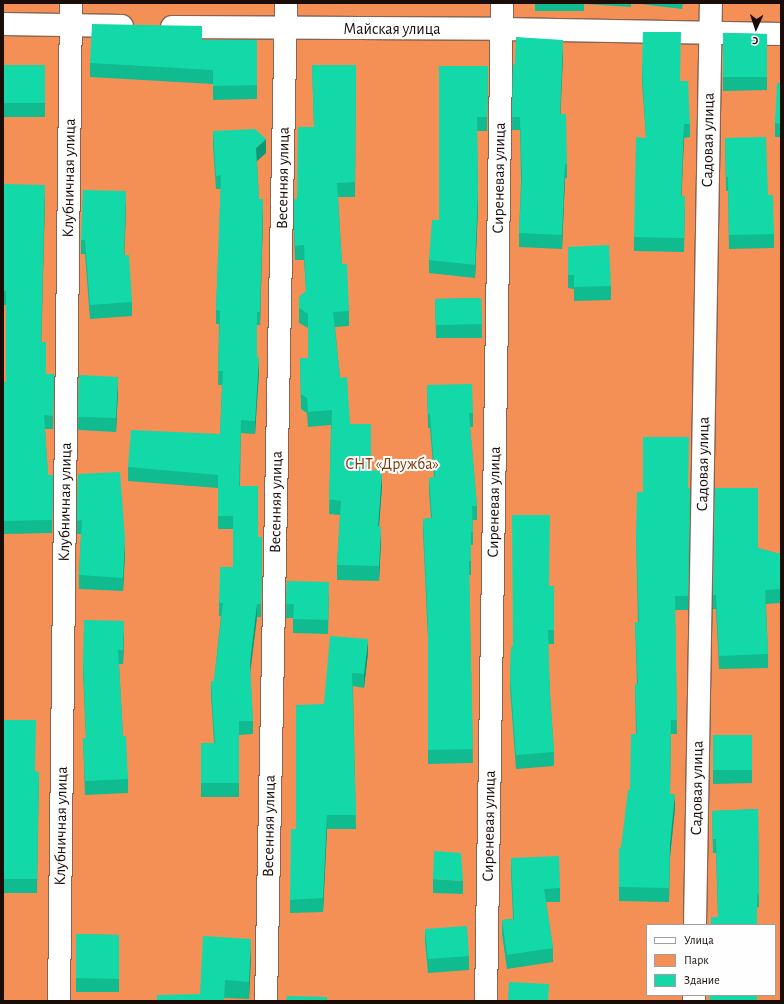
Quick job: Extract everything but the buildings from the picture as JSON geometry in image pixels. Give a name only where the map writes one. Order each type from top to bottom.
[{"type":"street","name":"Клубничная улица","points":[[59,1001],[71,3]]},
{"type":"street","name":"Весенняя улица","points":[[266,1001],[286,3]]},
{"type":"street","name":"Сиреневая улица","points":[[486,1001],[502,3]]},
{"type":"street","name":"Садовая улица","points":[[695,924],[711,3]]},
{"type":"street","name":"Майская улица","points":[[3,24],[286,29],[501,29],[781,34]]},
{"type":"green space","name":"СНТ «Дружба»","points":[[3,3],[781,3],[781,1001],[3,1001]]}]
